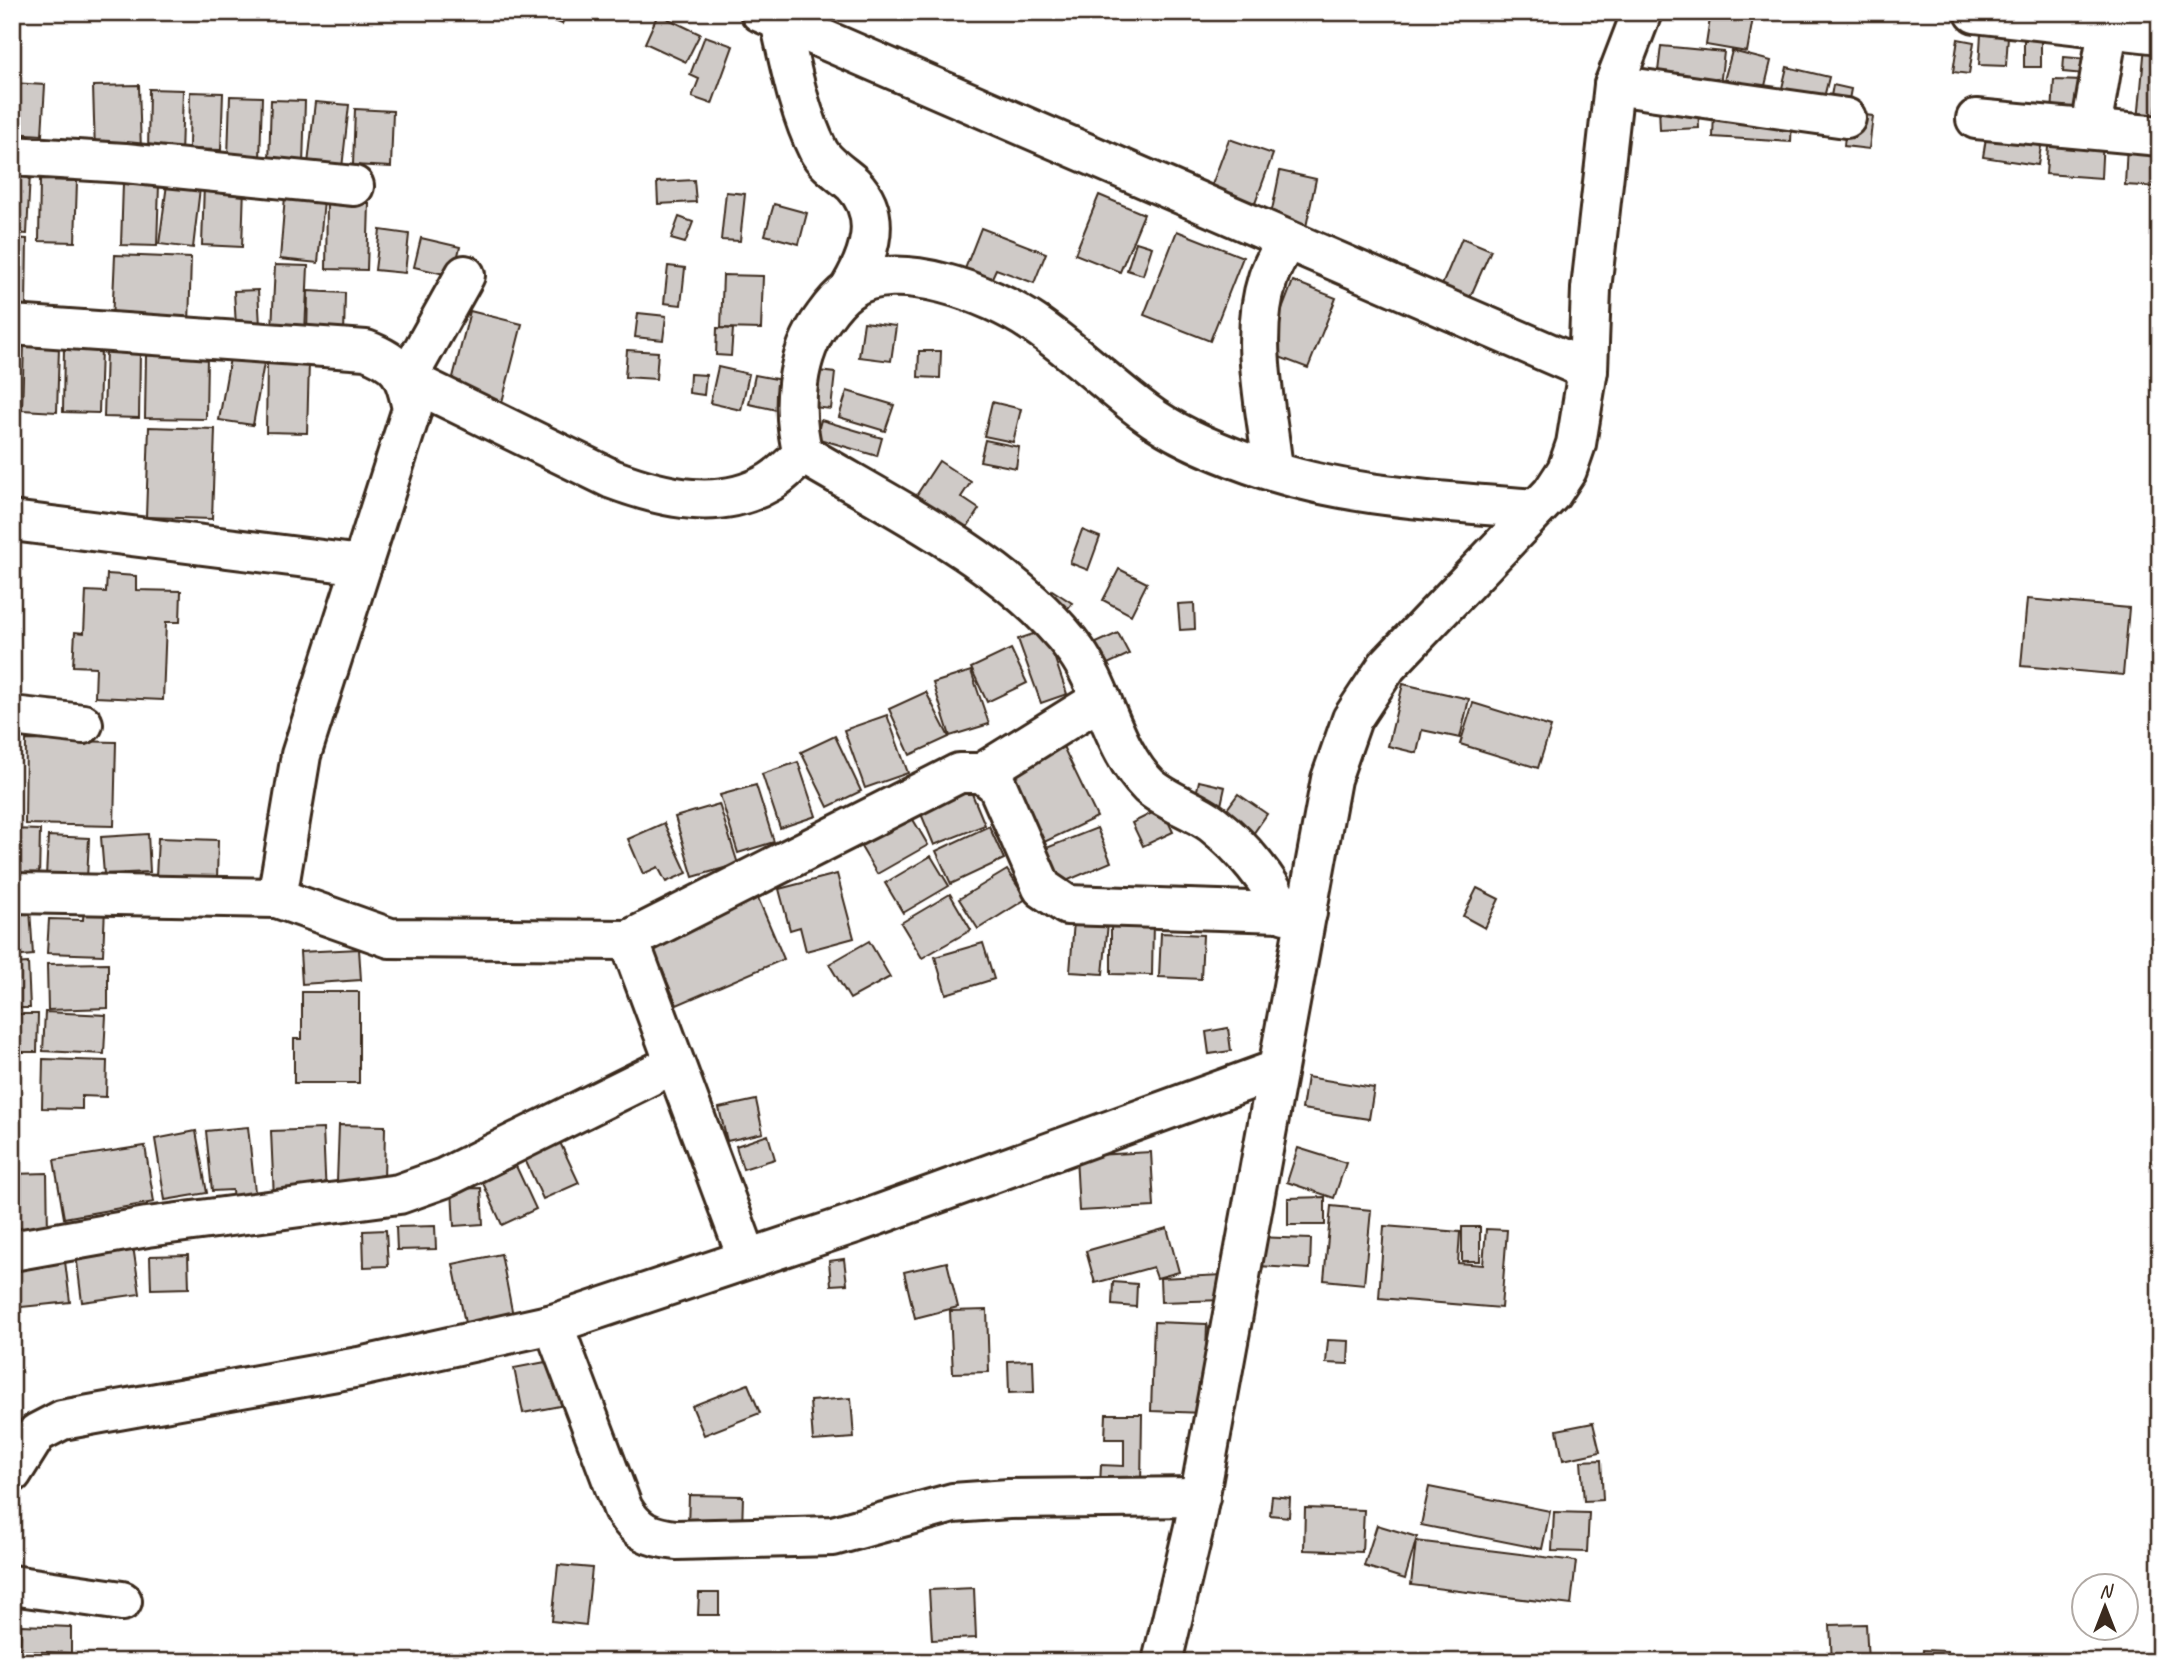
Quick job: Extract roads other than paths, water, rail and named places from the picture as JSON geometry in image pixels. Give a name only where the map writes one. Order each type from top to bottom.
[{"type":"street","points":[[1162,1662],[1200,1497],[1276,1070],[1296,913],[1331,779],[1352,719],[1387,666],[1536,509],[1567,470],[1576,444],[1588,370],[1591,289],[1614,85],[1642,12]]},
{"type":"street","points":[[1975,13],[2110,21],[2160,34]]},
{"type":"street","points":[[770,16],[1588,370]]},
{"type":"street","points":[[770,16],[803,115],[820,154],[856,187],[873,223],[866,261],[850,288],[822,319],[810,338],[803,359],[797,412],[803,454]]},
{"type":"street","points":[[2091,129],[2110,21]]},
{"type":"street","points":[[1614,85],[1846,118]]},
{"type":"street","points":[[1976,119],[2160,136]]},
{"type":"street","points":[[12,156],[125,163],[354,186]]},
{"type":"street","points":[[1273,470],[1260,372],[1260,321],[1268,278],[1287,240]]},
{"type":"street","points":[[277,898],[301,754],[412,409],[407,379],[465,275]]},
{"type":"street","points":[[850,288],[875,280],[930,279],[974,293],[1031,322],[1100,373],[1145,412],[1174,431],[1250,464],[1329,486],[1409,499],[1536,509]]},
{"type":"street","points":[[12,325],[366,350],[390,359],[407,379],[612,480],[648,492],[689,499],[717,499],[746,494],[772,481],[803,454]]},
{"type":"street","points":[[803,454],[935,532],[1046,615],[1078,653],[1130,758],[1149,786],[1213,824],[1261,872],[1296,913]]},
{"type":"street","points":[[12,521],[362,565]]},
{"type":"street","points":[[12,892],[277,898],[390,938],[629,940],[959,773],[982,773],[1101,699]]},
{"type":"street","points":[[12,716],[83,724]]},
{"type":"street","points":[[982,773],[997,785],[1042,888],[1067,905],[1296,913]]},
{"type":"street","points":[[629,940],[747,1257]]},
{"type":"street","points":[[12,1251],[147,1227],[399,1194],[444,1178],[674,1064]]},
{"type":"street","points":[[12,1473],[37,1433],[62,1420],[359,1367],[553,1324],[747,1257],[853,1224],[1276,1070]]},
{"type":"street","points":[[553,1324],[623,1509],[634,1527],[652,1537],[676,1540],[833,1536],[953,1503],[1009,1499],[1200,1497]]},
{"type":"street","points":[[12,1585],[121,1601]]}]
